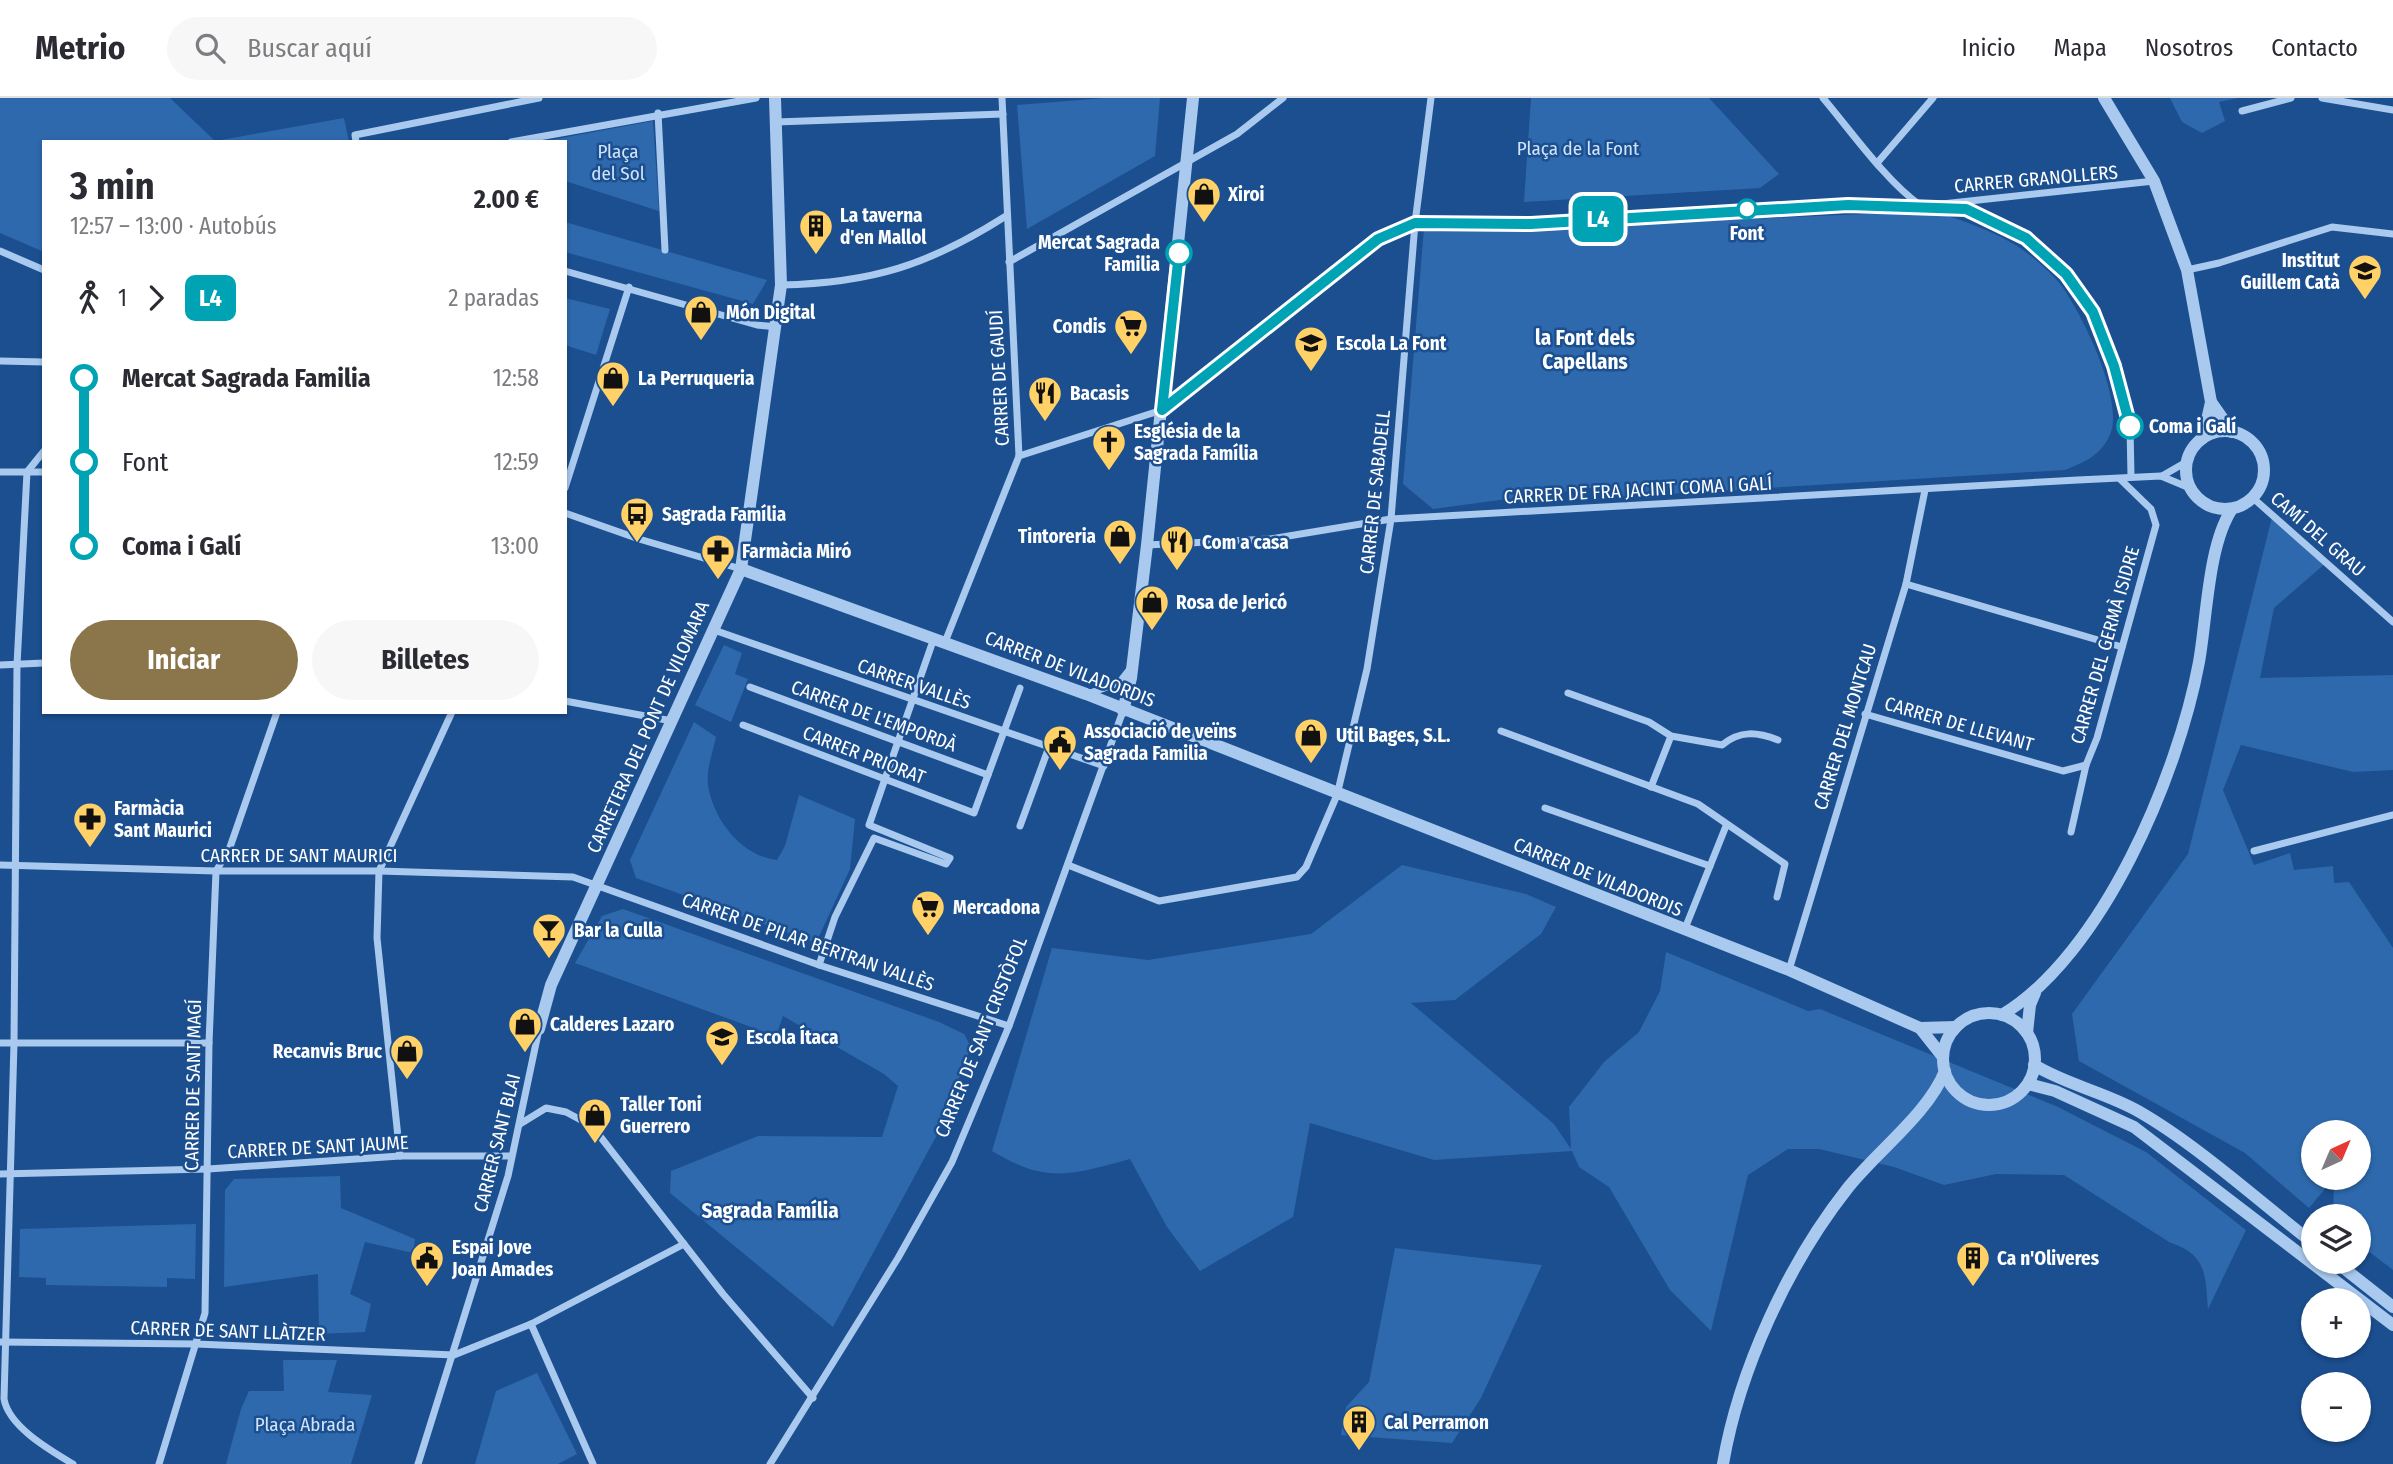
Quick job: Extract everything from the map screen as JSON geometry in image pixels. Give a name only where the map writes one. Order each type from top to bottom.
[{"type":"street","points":[[356,140],[355,135],[538,98]]},
{"type":"street","points":[[521,140],[657,113],[756,98]]},
{"type":"street","name":"CARRETERA DEL PONT DE VILOMARA","points":[[539,1029],[548,992],[741,569],[781,285],[775,98]]},
{"type":"street","name":"CARRER DE GAUDÍ","points":[[820,965],[835,917],[874,838],[946,864],[950,858],[869,825],[913,701],[1019,456],[1002,98]]},
{"type":"street","name":"CARRER DE SANT CRISTÒFOL","points":[[813,1398],[952,1162],[1009,1026],[1124,710],[1147,545],[1193,98]]},
{"type":"street","points":[[1009,262],[1237,134],[1283,98]]},
{"type":"street","name":"CARRER DE SABADELL","points":[[1068,865],[1159,901],[1297,877],[1306,867],[1337,795],[1367,669],[1391,519],[1415,223],[1431,98]]},
{"type":"street","points":[[1823,98],[1878,162],[1898,190],[1920,205]]},
{"type":"street","points":[[1878,162],[1933,98]]},
{"type":"street","points":[[2104,98],[2154,181],[2187,270],[2211,402],[2203,438],[2188,461],[2161,476]]},
{"type":"street","points":[[2242,111],[2291,98]]},
{"type":"street","points":[[2322,98],[2393,110]]},
{"type":"street","points":[[657,113],[665,250]]},
{"type":"street","points":[[775,122],[1003,114]]},
{"type":"street","name":"CARRER GRANOLLERS","points":[[1920,205],[2154,181]]},
{"type":"street","points":[[1019,456],[1162,410],[1378,239],[1415,223],[1531,224],[1747,209],[1920,205],[1966,209],[1979,214],[2026,238],[2066,274],[2093,312],[2114,366],[2130,426],[2131,477],[2161,476],[2192,489]]},
{"type":"street","points":[[781,285],[835,284],[883,274],[965,242],[1006,216]]},
{"type":"street","points":[[2187,270],[2219,263],[2332,227],[2393,234]]},
{"type":"street","points":[[0,251],[42,269]]},
{"type":"street","points":[[567,272],[757,325],[777,327]]},
{"type":"street","points":[[567,482],[629,287]]},
{"type":"street","points":[[0,361],[42,362]]},
{"type":"street","points":[[2002,1015],[2035,992],[2083,935],[2120,876],[2171,768],[2197,670],[2217,536],[2232,509],[2253,498],[2263,481],[2263,461],[2254,444],[2232,432],[2211,402]]},
{"type":"street","points":[[2203,438],[2217,432],[2232,432]]},
{"type":"street","points":[[42,453],[27,472],[17,664],[14,1043],[3,1342],[6,1407],[19,1424],[73,1464]]},
{"type":"street","points":[[2188,461],[2188,480],[2192,489],[2208,505],[2217,536]]},
{"type":"street","points":[[0,472],[42,472]]},
{"type":"street","name":"CARRER DE FRA JACINT COMA I GALÍ","points":[[1147,545],[1270,538],[1391,519],[2131,477]]},
{"type":"street","name":"CARRER DEL GERMÀ ISIDRE","points":[[2071,832],[2086,765],[2156,525],[2151,509],[2120,479]]},
{"type":"street","name":"CARRER DEL MONTCAU","points":[[1789,970],[1906,584],[1925,490]]},
{"type":"street","name":"CAMÍ DEL GRAU","points":[[2253,498],[2393,622]]},
{"type":"street","points":[[2208,505],[2232,509]]},
{"type":"street","name":"CARRER DE VILADORDIS","points":[[567,514],[741,569],[1086,694],[1337,795],[1789,970],[1920,1028]]},
{"type":"street","points":[[1906,584],[2122,648]]},
{"type":"street","name":"CARRER VALLÈS","points":[[714,630],[1104,766]]},
{"type":"street","points":[[0,665],[42,663]]},
{"type":"street","points":[[1086,694],[1118,683],[1132,666]]},
{"type":"street","name":"CARRER DE L'EMPORDÀ","points":[[750,687],[988,775]]},
{"type":"street","points":[[988,775],[1020,688]]},
{"type":"street","points":[[1567,693],[1649,722],[1671,736],[1722,745],[1731,737],[1755,732],[1778,740]]},
{"type":"street","points":[[567,701],[673,722]]},
{"type":"street","name":"CARRER DE SANT MAGÍ","points":[[159,1464],[205,1313],[209,1043],[216,871],[229,850],[276,714]]},
{"type":"street","points":[[400,1156],[377,938],[379,871],[451,714]]},
{"type":"street","name":"CARRER DE LLEVANT","points":[[1865,714],[2063,771],[2086,765]]},
{"type":"street","name":"CARRER PRIORAT","points":[[743,725],[974,813],[988,775]]},
{"type":"street","points":[[1501,732],[1698,804],[1786,864],[1777,897]]},
{"type":"street","points":[[1651,787],[1671,736]]},
{"type":"street","points":[[1020,827],[1049,747]]},
{"type":"street","points":[[1545,808],[1710,866]]},
{"type":"street","points":[[2254,852],[2393,815]]},
{"type":"street","points":[[1684,931],[1726,825]]},
{"type":"street","name":"CARRER DE SANT MAURICI","points":[[0,865],[573,877],[597,886]]},
{"type":"street","name":"CARRER DE PILAR BERTRAN VALLÈS","points":[[597,886],[820,965],[1009,1026]]},
{"type":"street","points":[[2027,1033],[2030,1005],[2035,992]]},
{"type":"street","points":[[1978,1014],[2002,1015],[2027,1033],[2034,1049],[2034,1065],[2028,1083],[2016,1096],[1993,1104],[1976,1102],[1960,1094],[1945,1071],[1943,1057],[1947,1041],[1956,1027],[1978,1014]]},
{"type":"street","points":[[1920,1028],[1956,1027]]},
{"type":"street","points":[[1920,1028],[1943,1057]]},
{"type":"street","name":"CARRER SANT BLAI","points":[[418,1464],[508,1176],[539,1029]]},
{"type":"street","points":[[0,1043],[209,1043]]},
{"type":"street","points":[[2034,1065],[2057,1078],[2105,1095],[2138,1111],[2167,1130],[2301,1234]]},
{"type":"street","points":[[1723,1464],[1747,1376],[1763,1335],[1813,1236],[1848,1187],[1933,1097],[1945,1071]]},
{"type":"street","points":[[2028,1083],[2056,1090],[2134,1127],[2393,1325]]},
{"type":"street","points":[[1933,1097],[1960,1094]]},
{"type":"street","points":[[519,1124],[546,1108],[566,1112],[592,1126],[684,1244],[813,1398],[770,1464]]},
{"type":"street","name":"CARRER DE SANT JAUME","points":[[0,1174],[208,1169],[400,1156],[511,1156]]},
{"type":"street","points":[[454,1355],[531,1324],[684,1244]]},
{"type":"street","points":[[2351,1274],[2393,1307]]},
{"type":"street","points":[[531,1324],[593,1464]]},
{"type":"street","name":"CARRER DE SANT LLÀTZER","points":[[3,1342],[196,1344],[454,1355]]},
{"type":"green space","points":[[0,98],[170,98],[214,140],[42,140],[42,251],[0,233]]},
{"type":"green space","points":[[1105,98],[1160,98],[1155,156],[1027,229],[1017,105]]},
{"type":"green space","name":"Plaça de la Font","points":[[1531,98],[1709,98],[1779,174],[1760,188],[1524,202]]},
{"type":"green space","points":[[2170,98],[2238,98],[2219,102],[2225,121],[2202,133],[2182,122]]},
{"type":"green space","points":[[344,118],[349,140],[221,140]]},
{"type":"green space","name":"Plaça del Sol","points":[[653,121],[659,211],[567,182],[567,140],[551,140]]},
{"type":"green space","points":[[1933,211],[1986,230],[2017,246],[2052,275],[2070,298],[2099,358],[2112,401],[2113,420],[2110,435],[2102,448],[2091,457],[2065,470],[1633,496],[1623,496],[1617,489],[1605,486],[1433,509],[1403,484],[1424,228],[1660,223]]},
{"type":"green space","points":[[567,223],[767,280],[753,304],[567,253]]},
{"type":"green space","points":[[567,298],[610,309],[596,355],[567,346]]},
{"type":"green space","points":[[2272,517],[2327,562],[2274,608],[2260,678],[2393,675],[2393,770],[2353,772],[2241,745],[2223,790],[2254,865],[2290,853],[2294,870],[2333,866],[2334,883],[2349,882],[2393,948],[2393,1270],[2371,1253],[2371,1204],[2333,1204],[2334,1190],[2371,1190],[2371,1120],[2301,1120],[2301,1190],[2324,1190],[2312,1204],[2304,1204],[2245,1153],[2079,1061],[2072,1014],[2188,854]]},
{"type":"green space","points":[[724,645],[742,653],[735,674],[748,679],[731,722],[695,705]]},
{"type":"green space","points":[[694,722],[716,737],[708,785],[716,810],[731,834],[752,851],[777,860],[785,846],[799,795],[855,819],[850,869],[816,943],[636,878],[630,860]]},
{"type":"green space","points":[[1402,865],[1526,894],[1556,907],[1541,934],[1455,1000],[1411,1003],[1554,1124],[1571,1149],[1569,1107],[1604,1062],[1639,1032],[1660,991],[1666,952],[1808,1011],[1820,1009],[2058,1107],[2146,1152],[2246,1230],[2208,1309],[2202,1267],[2191,1253],[2169,1242],[2064,1175],[1996,1174],[1944,1185],[1894,1167],[1819,1149],[1788,1149],[1748,1175],[1711,1331],[1670,1290],[1609,1187],[1579,1167],[1572,1151],[1434,1160],[1310,1123],[1293,1217],[1200,1271],[1167,1227],[1130,1159],[1091,1169],[1060,1173],[1028,1168],[992,1151],[1052,948],[1148,960],[1311,934]]},
{"type":"green space","points":[[623,909],[939,1022],[964,1034],[971,1047],[938,1133],[833,1327],[670,1193],[671,1171],[758,1136],[882,1137],[898,1086],[884,1074],[783,1016],[776,1036],[575,963],[602,916]]},
{"type":"green space","points":[[340,1176],[341,1208],[415,1239],[413,1253],[365,1242],[350,1294],[371,1304],[365,1332],[319,1334],[318,1274],[224,1287],[225,1190],[234,1179]]},
{"type":"green space","points":[[196,1224],[195,1279],[167,1278],[167,1287],[46,1285],[46,1278],[19,1277],[20,1229]]},
{"type":"green space","points":[[1395,1248],[1542,1265],[1481,1398],[1452,1443],[1341,1435],[1346,1407],[1369,1382]]},
{"type":"green space","name":"Plaça Abrada","points":[[283,1360],[337,1360],[328,1392],[372,1395],[351,1464],[226,1464],[241,1409],[249,1391],[284,1391]]},
{"type":"green space","points":[[537,1373],[577,1454],[558,1464],[475,1464],[496,1391]]},
{"type":"bus line","name":"L4","points":[[1179,253],[1162,410],[1378,239],[1415,223],[1531,224],[1848,205],[1920,205],[1966,209],[2026,238],[2066,274],[2093,312],[2114,366],[2130,426]]},
{"type":"place","name":"Font","points":[[1747,209]]},
{"type":"place","name":"Xiroi","points":[[1204,224]]},
{"type":"place","name":"Mercat Sagrada Familia","points":[[1179,253]]},
{"type":"place","name":"La taverna d'en Mallol","points":[[816,256]]},
{"type":"place","name":"Institut Guillem Catà","points":[[2365,301]]},
{"type":"place","name":"Món Digital","points":[[701,342]]},
{"type":"place","name":"Condis","points":[[1131,356]]},
{"type":"place","name":"Escola La Font","points":[[1311,373]]},
{"type":"place","name":"La Perruqueria","points":[[613,408]]},
{"type":"place","name":"Bacasis","points":[[1045,423]]},
{"type":"place","name":"Coma i Galí","points":[[2130,426]]},
{"type":"place","name":"Església de la Sagrada Família","points":[[1109,472]]},
{"type":"place","name":"Sagrada Família","points":[[637,544]]},
{"type":"place","name":"Tintoreria","points":[[1120,566]]},
{"type":"place","name":"Com a casa","points":[[1177,572]]},
{"type":"place","name":"Farmàcia Miró","points":[[718,581]]},
{"type":"place","name":"Rosa de Jericó","points":[[1152,632]]},
{"type":"place","name":"Util Bages, S.L.","points":[[1311,765]]},
{"type":"place","name":"Associació de veïns Sagrada Familia","points":[[1060,772]]},
{"type":"place","name":"Farmàcia Sant Maurici","points":[[90,849]]},
{"type":"place","name":"Mercadona","points":[[928,937]]},
{"type":"place","name":"Bar la Culla","points":[[549,960]]},
{"type":"place","name":"Calderes Lazaro","points":[[525,1054]]},
{"type":"place","name":"Escola Ítaca","points":[[722,1067]]},
{"type":"place","name":"Recanvis Bruc","points":[[407,1081]]},
{"type":"place","name":"Taller Toni Guerrero","points":[[595,1145]]},
{"type":"place","name":"Espai Jove Joan Amades","points":[[427,1288]]},
{"type":"place","name":"Ca n'Oliveres","points":[[1973,1288]]},
{"type":"place","name":"Cal Perramon","points":[[1359,1452]]},
{"type":"district","name":"la Font dels Capellans","points":[[1585,350]]},
{"type":"district","name":"Sagrada Família","points":[[770,1211]]}]
